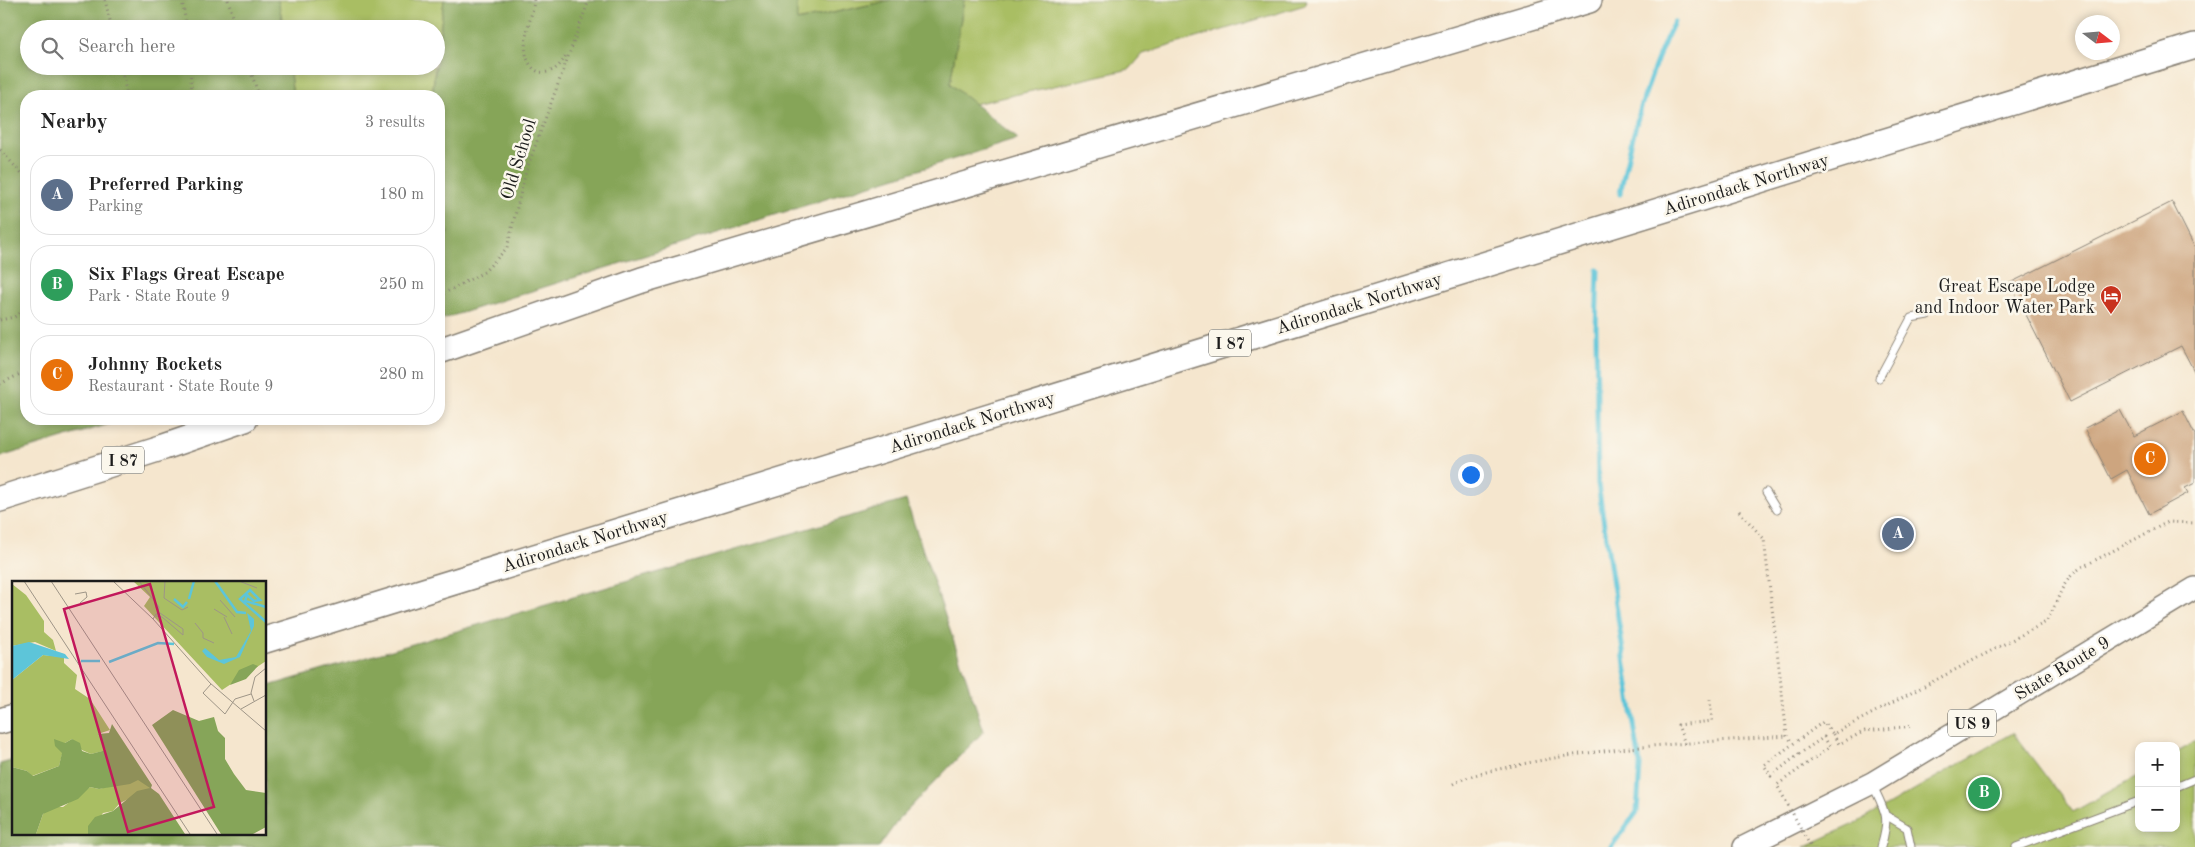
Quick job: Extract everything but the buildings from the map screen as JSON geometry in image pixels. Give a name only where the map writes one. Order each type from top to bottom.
[{"type":"highway","points":[[445,349],[642,280],[1589,0]]},
{"type":"highway","name":"Adirondack Northway","points":[[266,640],[2195,46]]},
{"type":"highway","name":"I 87","points":[[0,499],[227,425]]},
{"type":"main road","name":"State Route 9","points":[[1744,847],[1872,783],[2195,588]]},
{"type":"lane","points":[[1879,378],[1911,318],[1928,315]]},
{"type":"lane","points":[[1766,492],[1777,510]]},
{"type":"lane","points":[[2180,785],[2195,779]]},
{"type":"lane","points":[[1872,783],[1887,816],[1881,847]]},
{"type":"lane","points":[[2016,847],[2135,802]]},
{"type":"lane","points":[[1887,816],[1907,828],[1911,847]]},
{"type":"path","points":[[105,0],[110,20]]},
{"type":"path","points":[[182,0],[185,20]]},
{"type":"path","points":[[228,0],[234,20]]},
{"type":"path","points":[[534,0],[524,50],[535,70],[544,73],[556,70],[573,41]]},
{"type":"path","name":"Old School","points":[[445,293],[484,272],[507,248],[526,171],[573,41],[590,0]]},
{"type":"path","points":[[122,75],[126,90]]},
{"type":"path","points":[[191,75],[192,90]]},
{"type":"path","points":[[252,75],[257,90]]},
{"type":"path","points":[[0,150],[20,172]]},
{"type":"path","points":[[0,320],[20,314]]},
{"type":"path","points":[[0,384],[20,374]]},
{"type":"path","points":[[1739,511],[1764,539],[1786,736],[1793,743]]},
{"type":"path","points":[[1833,734],[2046,622],[2056,606],[2062,587],[2070,575],[2082,566],[2168,522],[2195,523]]},
{"type":"path","points":[[1686,744],[1678,725],[1712,721],[1710,699]]},
{"type":"path","points":[[1811,847],[1777,785],[1830,747],[1824,737],[1771,776],[1764,765],[1823,722],[1839,744],[1865,731],[1913,726]]},
{"type":"path","points":[[1452,784],[1466,777],[1541,760],[1622,748],[1786,736]]},
{"type":"green space","points":[[0,0],[278,0],[282,20],[20,20],[20,75],[290,75],[292,90],[20,90],[20,425],[106,425],[0,457]]},
{"type":"green space","points":[[278,0],[444,0],[441,20],[282,20]]},
{"type":"green space","points":[[444,0],[797,0],[797,21],[891,0],[964,0],[950,84],[1018,139],[445,318],[445,235],[448,233],[445,221],[445,90],[433,90],[435,75],[445,75],[445,20],[442,20]]},
{"type":"green space","points":[[797,0],[891,0],[796,21]]},
{"type":"green space","points":[[964,0],[1307,0],[1305,5],[1143,54],[1130,69],[974,104],[950,84]]},
{"type":"green space","points":[[290,75],[434,75],[433,90],[292,90]]},
{"type":"green space","points":[[445,221],[448,233],[445,235]]},
{"type":"green space","points":[[906,500],[984,731],[899,819],[879,847],[0,847],[0,764],[12,761],[12,834],[266,834],[266,687]]},
{"type":"green space","points":[[2013,733],[2073,812],[2135,777],[2135,832],[2180,832],[2180,751],[2195,742],[2195,847],[1804,847],[1858,822]]},
{"type":"waterway","points":[[1620,194],[1641,106],[1656,63],[1674,22]]},
{"type":"waterway","points":[[1598,270],[1596,328],[1598,484],[1640,765],[1637,812],[1611,847]]},
{"type":"place","name":"Great Escape Lodge and Indoor Water Park","points":[[2111,315]]},
{"type":"place","name":"Johnny Rockets","points":[[2150,459]]},
{"type":"place","name":"Preferred Parking","points":[[1898,534]]},
{"type":"place","name":"Six Flags Great Escape","points":[[1984,793]]}]
